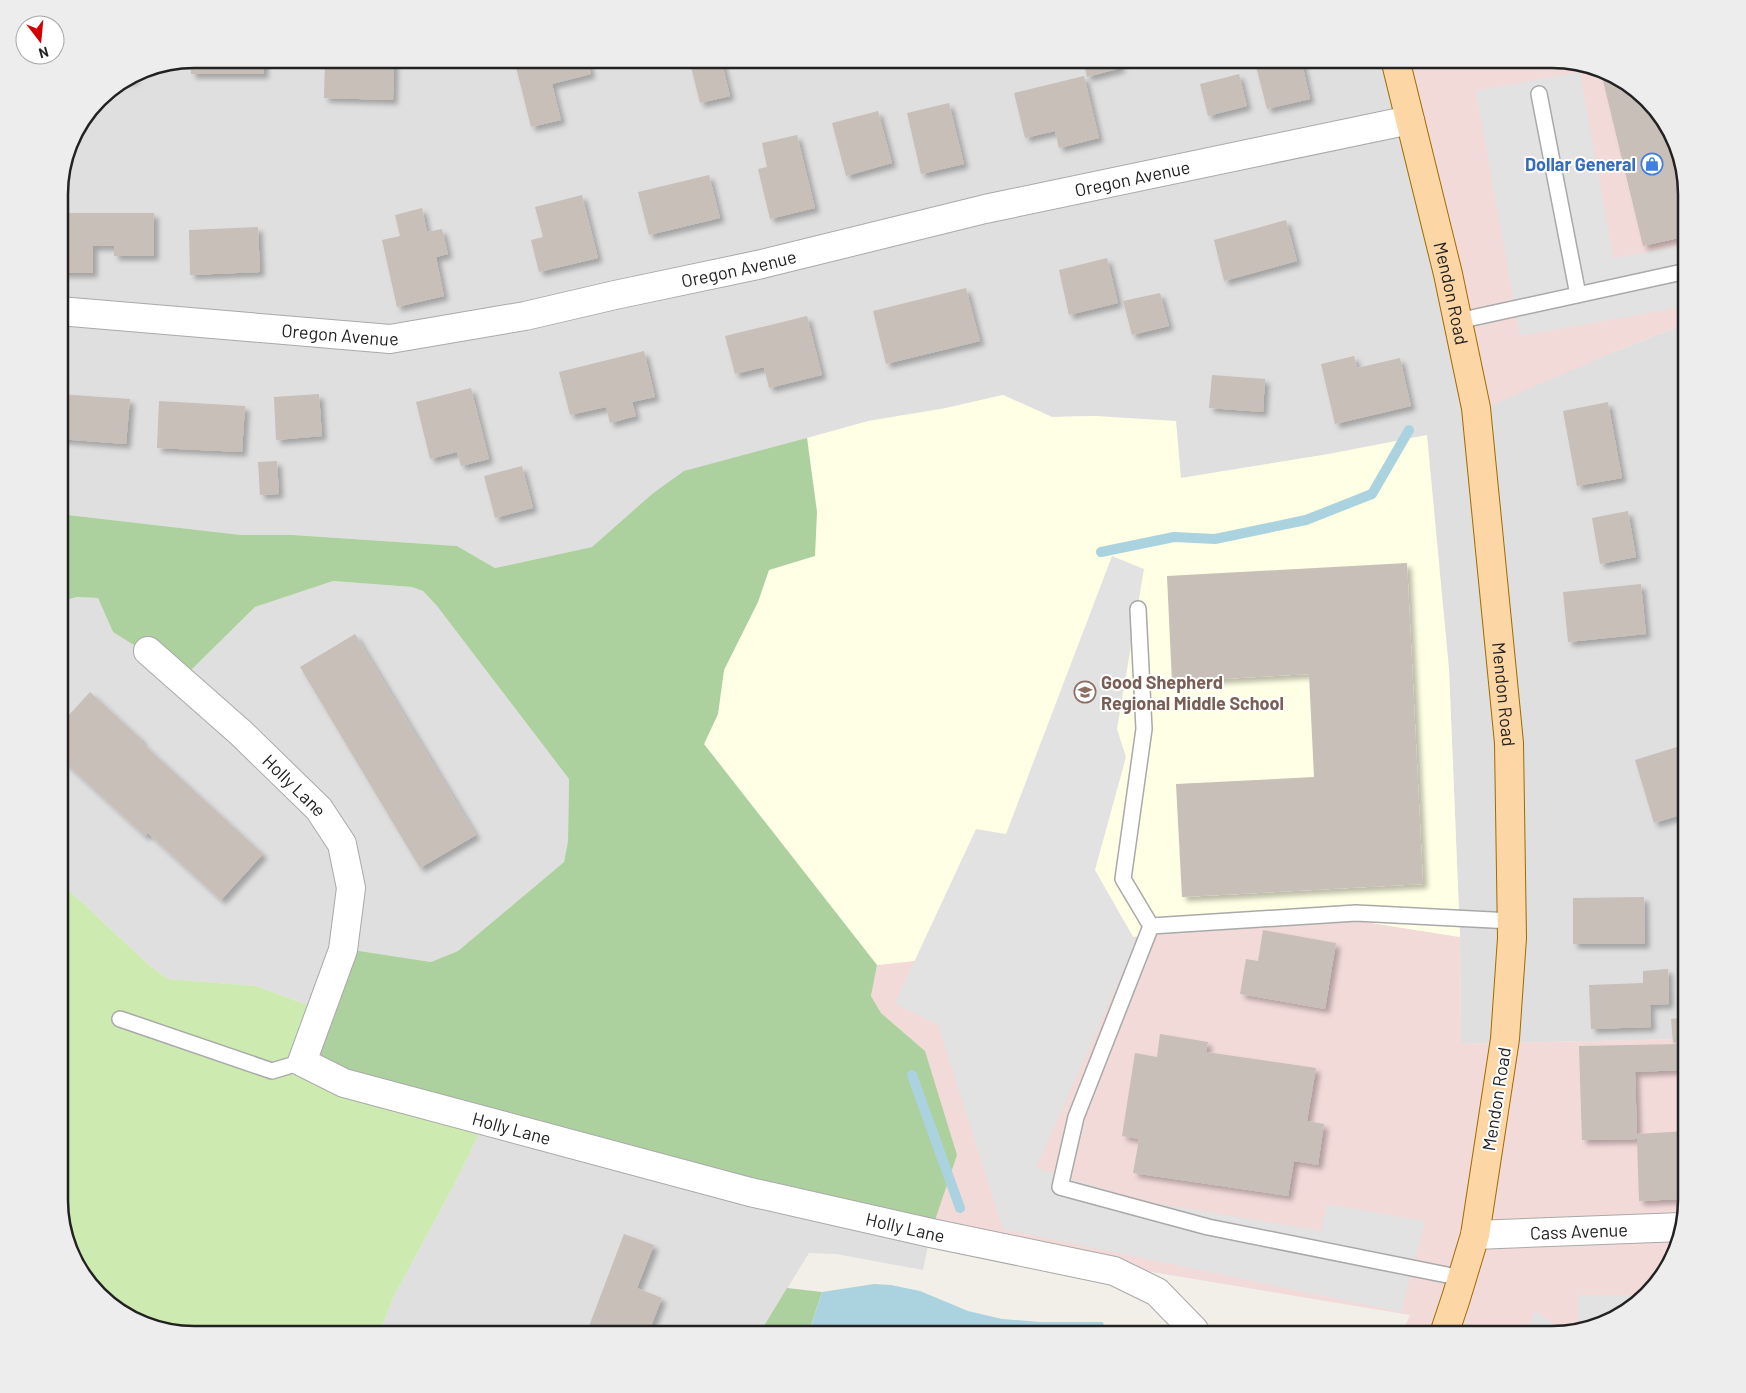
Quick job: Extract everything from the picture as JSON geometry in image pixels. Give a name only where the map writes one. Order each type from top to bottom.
[{"type":"main road","name":"Mendon Road","points":[[1397,68],[1458,321],[1476,408],[1509,743],[1512,938],[1505,1039],[1475,1235],[1447,1326]]},
{"type":"street","name":"Oregon Avenue","points":[[68,312],[390,340],[525,316],[762,264],[985,209],[1410,120]]},
{"type":"street","name":"Holly Lane","points":[[148,651],[241,733],[319,809],[342,844],[351,888],[343,950],[302,1062],[344,1083],[750,1192],[931,1233],[1114,1271],[1156,1292],[1190,1326]]},
{"type":"street","name":"Cass Avenue","points":[[1475,1235],[1675,1227]]},
{"type":"lane","points":[[1539,94],[1578,295]]},
{"type":"lane","points":[[1458,321],[1678,274]]},
{"type":"lane","points":[[1138,609],[1144,729],[1123,879],[1151,926]]},
{"type":"lane","points":[[1151,926],[1356,912],[1512,921]]},
{"type":"lane","points":[[1151,926],[1076,1117],[1060,1187],[1208,1227],[1462,1278]]},
{"type":"lane","points":[[120,1019],[272,1071],[302,1062]]},
{"type":"shaded area","points":[[185,68],[1412,68],[1614,352],[1678,327],[1678,1039],[1461,1044],[1460,937],[1449,669],[1323,455],[1181,478],[1095,416],[1052,417],[1003,395],[946,408],[652,494],[592,547],[495,568],[457,546],[293,535],[241,535],[68,515],[68,185],[70,169],[77,145],[84,130],[99,110],[123,89],[145,77],[169,70]]},
{"type":"shaded area","points":[[1408,68],[1553,68],[1577,70],[1593,74],[1616,84],[1636,99],[1653,117],[1669,145],[1676,169],[1678,193],[1678,327],[1482,409]]},
{"type":"shaded area","points":[[1580,72],[1613,258],[1678,247],[1678,308],[1520,336],[1476,91]]},
{"type":"shaded area","name":"Good Shepherd Regional Middle School","points":[[1003,395],[1052,417],[1095,416],[1176,421],[1181,478],[1323,455],[1427,435],[1449,669],[1460,937],[1346,919],[1221,927],[877,965],[704,744],[718,714],[724,670],[758,602],[769,570],[817,512],[807,438],[868,421],[946,408]]},
{"type":"shaded area","points":[[1112,556],[1144,569],[1117,729],[1126,757],[1095,870],[1136,942],[1036,1168],[1147,1202],[1321,1231],[1327,1204],[1425,1221],[1401,1312],[1003,1229],[938,1025],[895,1003],[976,829],[1006,834]]},
{"type":"shaded area","points":[[333,581],[412,587],[423,591],[437,606],[569,779],[568,841],[564,862],[458,951],[431,962],[353,950],[318,1009],[256,986],[168,979],[150,966],[68,889],[68,600],[77,597],[98,598],[113,632],[187,674],[255,607]]},
{"type":"shaded area","points":[[1346,919],[1460,937],[1461,1044],[1678,1039],[1677,1216],[1669,1248],[1653,1276],[1642,1289],[1623,1304],[1608,1313],[1577,1323],[1553,1326],[1405,1326],[1410,1315],[930,1235],[925,1051],[881,1013],[871,996],[877,965],[1221,927]]},
{"type":"shaded area","points":[[482,1128],[929,1240],[923,1270],[836,1254],[809,1253],[764,1326],[382,1326],[394,1296],[454,1185]]},
{"type":"shaded area","points":[[1578,1295],[1635,1295],[1608,1313],[1578,1323]]},
{"type":"shaded area","points":[[1535,1311],[1556,1326],[1528,1326]]},
{"type":"green space","points":[[807,438],[817,512],[815,556],[769,570],[758,602],[724,670],[718,714],[704,744],[877,965],[871,996],[881,1013],[925,1051],[957,1155],[930,1235],[309,1063],[353,950],[431,962],[458,951],[564,862],[568,841],[569,779],[437,606],[423,591],[412,587],[333,581],[255,607],[187,674],[158,660],[113,632],[98,598],[77,597],[68,600],[68,515],[241,535],[293,535],[457,546],[495,568],[592,547],[652,494],[684,471]]},
{"type":"green space","points":[[68,889],[150,966],[168,979],[256,986],[318,1009],[482,1128],[454,1185],[394,1296],[382,1326],[193,1326],[153,1319],[130,1309],[104,1289],[93,1276],[77,1248],[70,1224],[68,1208]]},
{"type":"green space","points":[[787,1288],[822,1292],[811,1326],[764,1326]]},
{"type":"water","points":[[874,1284],[891,1285],[920,1291],[968,1311],[1002,1319],[1040,1322],[1103,1322],[1104,1326],[811,1326],[822,1292]]},
{"type":"building","points":[[191,68],[264,68],[264,74],[191,74]]},
{"type":"building","points":[[325,68],[394,68],[393,100],[324,98]]},
{"type":"building","points":[[516,68],[589,68],[591,74],[552,84],[561,120],[531,127]]},
{"type":"building","points":[[691,68],[723,68],[730,96],[700,103]]},
{"type":"building","points":[[1085,68],[1121,68],[1087,77]]},
{"type":"building","points":[[1256,68],[1303,68],[1310,99],[1267,109]]},
{"type":"building","points":[[1239,74],[1247,106],[1208,116],[1200,84]]},
{"type":"building","points":[[1084,76],[1099,138],[1059,148],[1055,131],[1025,138],[1014,93]]},
{"type":"building","name":"Dollar General","points":[[1602,78],[1629,93],[1653,117],[1669,145],[1676,169],[1678,238],[1643,246]]},
{"type":"building","points":[[949,103],[964,164],[921,174],[907,113]]},
{"type":"building","points":[[878,111],[892,163],[846,176],[832,123]]},
{"type":"building","points":[[797,135],[815,208],[770,219],[758,169],[767,167],[762,143]]},
{"type":"building","points":[[709,175],[720,218],[649,235],[638,192]]},
{"type":"building","points":[[582,195],[598,258],[539,272],[531,240],[543,237],[535,207]]},
{"type":"building","points":[[422,208],[427,232],[442,229],[448,254],[436,257],[444,296],[397,307],[382,240],[400,236],[395,215]]},
{"type":"building","points":[[68,213],[154,213],[154,256],[114,256],[114,246],[93,246],[93,273],[68,273]]},
{"type":"building","points":[[1286,220],[1297,261],[1224,281],[1214,240]]},
{"type":"building","points":[[258,227],[260,272],[190,275],[189,230]]},
{"type":"building","points":[[1107,258],[1118,303],[1069,315],[1059,270]]},
{"type":"building","points":[[966,288],[980,341],[886,364],[873,311]]},
{"type":"building","points":[[1160,293],[1169,326],[1132,335],[1123,301]]},
{"type":"building","points":[[807,316],[822,375],[769,388],[764,367],[735,374],[725,336]]},
{"type":"building","points":[[644,351],[655,397],[632,402],[636,416],[610,423],[606,407],[570,415],[559,372]]},
{"type":"building","points":[[1354,356],[1357,368],[1400,358],[1411,406],[1335,424],[1321,364]]},
{"type":"building","points":[[1212,375],[1265,379],[1263,412],[1209,408]]},
{"type":"building","points":[[471,388],[489,459],[461,466],[457,452],[430,459],[416,402]]},
{"type":"building","points":[[319,394],[322,436],[276,440],[274,397]]},
{"type":"building","points":[[68,395],[130,399],[126,444],[68,440]]},
{"type":"building","points":[[159,401],[245,406],[242,452],[157,448]]},
{"type":"building","points":[[1608,402],[1622,478],[1577,486],[1563,411]]},
{"type":"building","points":[[277,461],[279,494],[260,495],[258,462]]},
{"type":"building","points":[[522,466],[533,508],[495,518],[484,476]]},
{"type":"building","points":[[1628,511],[1636,557],[1600,564],[1592,518]]},
{"type":"building","name":"Good Shepherd Regional Middle School","points":[[1407,563],[1423,884],[1182,897],[1176,784],[1314,777],[1309,674],[1172,682],[1167,576]]},
{"type":"building","points":[[1641,584],[1646,634],[1568,642],[1563,592]]},
{"type":"building","points":[[355,634],[476,835],[420,868],[300,667]]},
{"type":"building","points":[[90,692],[142,740],[141,742],[263,854],[221,900],[148,833],[145,836],[68,765],[68,716]]},
{"type":"building","points":[[1678,747],[1678,816],[1654,823],[1635,760]]},
{"type":"building","points":[[1644,897],[1645,944],[1573,944],[1573,898]]},
{"type":"building","points":[[1263,930],[1336,943],[1325,1009],[1240,994],[1246,959],[1258,961]]},
{"type":"building","points":[[1668,969],[1669,1004],[1650,1005],[1651,1027],[1591,1029],[1589,985],[1643,983],[1643,971]]},
{"type":"building","points":[[1678,1018],[1678,1042],[1673,1043],[1671,1019]]},
{"type":"building","points":[[1160,1034],[1208,1042],[1206,1052],[1316,1068],[1307,1121],[1324,1124],[1318,1165],[1294,1161],[1288,1196],[1133,1173],[1139,1139],[1122,1136],[1135,1053],[1157,1057]]},
{"type":"building","points":[[1678,1044],[1678,1070],[1635,1072],[1637,1134],[1678,1132],[1678,1199],[1639,1201],[1637,1139],[1582,1140],[1579,1046]]},
{"type":"building","points":[[624,1234],[654,1245],[637,1288],[662,1298],[651,1326],[589,1326]]},
{"type":"waterway","points":[[1101,552],[1174,537],[1215,539],[1306,520],[1372,494],[1409,430]]},
{"type":"waterway","points":[[912,1075],[960,1208]]},
{"type":"place","name":"Dollar General","points":[[1652,164]]},
{"type":"place","name":"Good Shepherd Regional Middle School","points":[[1085,692]]}]
